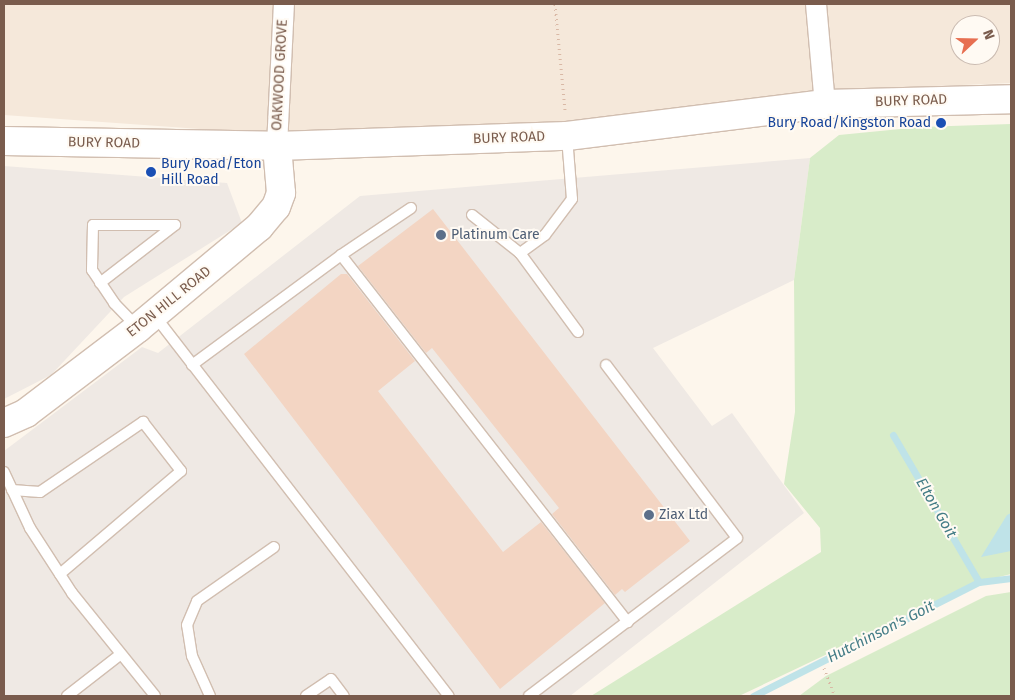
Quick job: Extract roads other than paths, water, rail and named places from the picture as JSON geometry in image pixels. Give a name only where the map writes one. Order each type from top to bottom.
[{"type":"street","name":"OAKWOOD GROVE","points":[[277,146],[284,4]]},
{"type":"street","points":[[816,4],[825,104]]},
{"type":"street","name":"BURY ROAD","points":[[4,141],[277,146],[567,136],[825,104],[1011,98]]},
{"type":"street","name":"ETON HILL ROAD","points":[[4,423],[26,413],[146,322],[259,227],[276,207],[283,180],[277,146]]},
{"type":"lane","points":[[520,253],[545,235],[572,199],[567,136]]},
{"type":"lane","points":[[192,365],[341,255],[411,208]]},
{"type":"lane","points":[[472,215],[520,253],[578,332]]},
{"type":"lane","points":[[100,283],[175,225],[93,225],[92,270],[100,283],[192,365],[449,696]]},
{"type":"lane","points":[[341,255],[628,622]]},
{"type":"lane","points":[[529,696],[737,538],[606,366]]},
{"type":"lane","points":[[12,490],[40,492],[143,422],[181,471],[60,574]]},
{"type":"lane","points":[[4,472],[12,490],[60,574],[154,696]]},
{"type":"lane","points":[[210,696],[192,656],[188,625],[196,601],[274,547]]},
{"type":"lane","points":[[66,696],[121,654]]},
{"type":"lane","points":[[306,696],[331,679],[344,696]]},
{"type":"water","points":[[1011,513],[1011,551],[981,557],[1007,515]]},
{"type":"waterway","name":"Elton Goit","points":[[893,435],[979,582]]},
{"type":"waterway","name":"Hutchinson's Goit","points":[[753,696],[979,582],[1011,578]]},
{"type":"place","name":"Bury Road/Kingston Road","points":[[941,123]]},
{"type":"place","name":"Bury Road/Eton Hill Road","points":[[151,172]]},
{"type":"place","name":"Platinum Care","points":[[441,235]]},
{"type":"place","name":"Ziax Ltd","points":[[649,515]]}]
